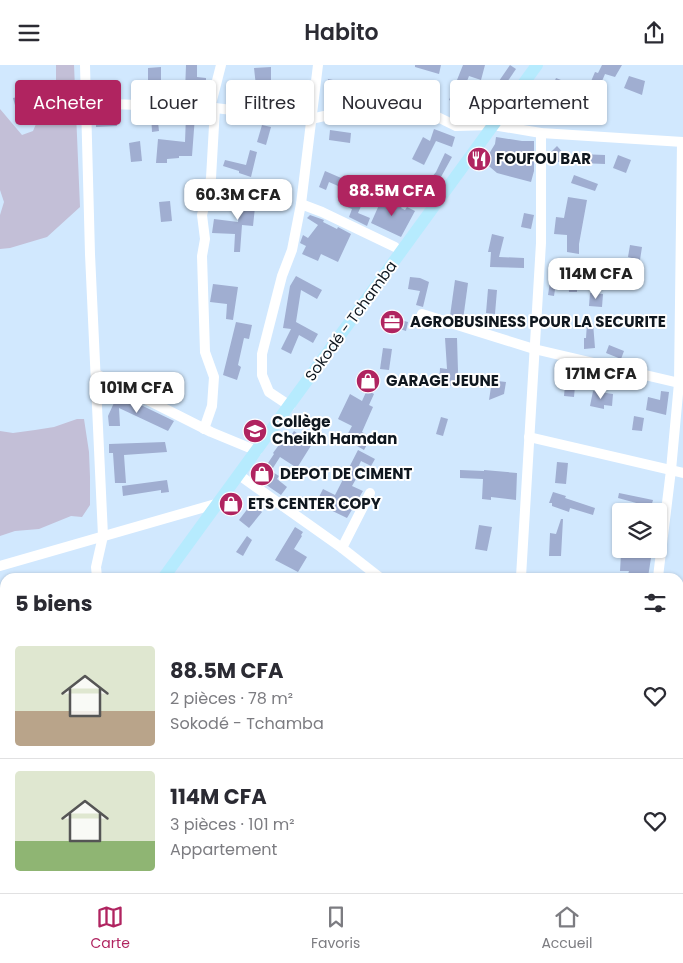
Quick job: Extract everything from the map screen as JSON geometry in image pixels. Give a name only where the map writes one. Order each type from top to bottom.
[{"type":"main road","name":"Sokodé - Tchamba","points":[[526,80],[537,65]]},
{"type":"main road","name":"Sokodé - Tchamba","points":[[167,573],[493,125]]},
{"type":"street","points":[[85,65],[85,80]]},
{"type":"street","points":[[216,92],[221,65]]},
{"type":"street","points":[[314,96],[318,65]]},
{"type":"street","points":[[314,118],[342,112],[378,115],[413,105],[450,123]]},
{"type":"street","points":[[87,125],[90,254],[103,536],[96,567],[97,573]]},
{"type":"street","points":[[204,429],[212,406],[214,377],[205,352],[202,256],[205,239],[202,215],[211,178],[213,125]]},
{"type":"street","points":[[290,406],[269,392],[262,375],[262,354],[282,276],[292,250],[301,204],[310,125]]},
{"type":"street","points":[[454,125],[493,125],[541,133],[683,142],[681,383],[658,573]]},
{"type":"street","points":[[521,573],[541,243],[541,133]]},
{"type":"street","points":[[301,204],[395,247]]},
{"type":"street","points":[[422,314],[534,349],[681,383]]},
{"type":"street","points":[[96,374],[204,429],[257,451]]},
{"type":"street","points":[[529,437],[683,473]]},
{"type":"street","points":[[239,475],[342,548],[372,573]]},
{"type":"street","points":[[342,548],[370,493]]},
{"type":"street","points":[[0,566],[219,503]]},
{"type":"shaded area","points":[[56,65],[74,65],[75,80],[56,80]]},
{"type":"shaded area","points":[[0,109],[22,135],[33,131],[36,125],[77,125],[80,207],[47,237],[10,248],[0,249],[0,215],[4,202],[0,190]]},
{"type":"shaded area","points":[[77,419],[84,419],[89,452],[90,505],[82,517],[71,516],[39,529],[15,531],[0,536],[0,431],[13,433],[35,430],[54,427]]},
{"type":"building","points":[[186,65],[197,65],[197,77],[206,78],[206,80],[185,80]]},
{"type":"building","points":[[415,65],[441,65],[439,74],[415,67]]},
{"type":"building","points":[[463,65],[485,65],[481,80],[469,76],[467,80],[457,80]]},
{"type":"building","points":[[510,65],[516,69],[508,80],[500,80]]},
{"type":"building","points":[[602,65],[622,65],[615,77],[605,74],[602,80],[592,80],[595,72],[598,73]]},
{"type":"building","points":[[161,67],[161,80],[148,80],[148,68]]},
{"type":"building","points":[[271,67],[271,80],[255,80],[254,68]]},
{"type":"building","points":[[629,76],[645,81],[642,95],[624,88]]},
{"type":"building","points":[[96,125],[117,126],[96,127]]},
{"type":"building","points":[[152,125],[158,125],[159,131],[152,132]]},
{"type":"building","points":[[186,125],[194,125],[192,156],[179,156],[179,158],[167,159],[167,163],[156,163],[158,139],[185,142]]},
{"type":"building","points":[[262,125],[271,127],[266,145],[257,142]]},
{"type":"building","points":[[434,129],[455,137],[452,147],[436,141],[424,165],[412,159],[423,137],[430,141]]},
{"type":"building","points":[[330,130],[351,133],[350,143],[329,140]]},
{"type":"building","points":[[496,137],[534,141],[534,171],[531,182],[497,173],[484,162],[495,144]]},
{"type":"building","points":[[140,141],[142,161],[131,162],[129,143]]},
{"type":"building","points":[[557,146],[565,155],[561,162],[551,162],[548,160],[548,155]]},
{"type":"building","points":[[250,150],[257,152],[251,177],[223,166],[225,160],[246,165]]},
{"type":"building","points":[[445,153],[452,157],[429,195],[422,189],[436,172]]},
{"type":"building","points":[[579,154],[605,155],[605,164],[579,163]]},
{"type":"building","points":[[618,155],[631,160],[626,173],[613,168]]},
{"type":"building","points":[[325,171],[355,184],[349,198],[362,204],[358,213],[370,218],[367,226],[349,217],[352,209],[340,204],[345,189],[329,182],[326,190],[319,187]]},
{"type":"building","points":[[574,175],[598,184],[595,191],[571,183]]},
{"type":"building","points":[[241,196],[261,199],[259,208],[255,207],[253,226],[242,225],[240,252],[234,252],[235,234],[212,233],[214,219],[238,222]]},
{"type":"building","points":[[383,196],[403,205],[401,208],[405,210],[407,207],[415,211],[401,237],[371,223]]},
{"type":"building","points":[[568,197],[587,200],[579,254],[567,252],[567,235],[554,234],[556,217],[564,218]]},
{"type":"building","points":[[170,201],[172,221],[161,222],[159,202]]},
{"type":"building","points":[[524,213],[534,215],[531,229],[521,227]]},
{"type":"building","points":[[310,215],[351,234],[338,262],[321,254],[318,261],[302,254],[306,246],[300,243],[303,235],[308,238],[318,225],[307,218]]},
{"type":"building","points":[[492,234],[504,237],[499,257],[524,258],[524,268],[490,267],[491,252],[488,252]]},
{"type":"building","points":[[630,245],[642,247],[640,260],[628,257]]},
{"type":"building","points":[[588,259],[612,262],[612,260],[625,261],[624,270],[608,268],[607,274],[588,271]]},
{"type":"building","points":[[551,275],[557,276],[554,296],[548,295]]},
{"type":"building","points":[[296,276],[322,290],[317,299],[301,290],[296,322],[318,334],[313,343],[299,335],[291,354],[281,349],[291,329],[283,328],[290,286]]},
{"type":"building","points":[[592,276],[592,288],[577,288],[577,292],[569,292],[568,278]]},
{"type":"building","points":[[410,277],[420,278],[429,282],[423,307],[416,305],[420,291],[408,289]]},
{"type":"building","points":[[455,280],[468,283],[463,320],[450,316]]},
{"type":"building","points":[[213,284],[238,287],[233,320],[226,319],[227,304],[210,302]]},
{"type":"building","points":[[488,289],[497,290],[495,314],[486,313]]},
{"type":"building","points":[[590,293],[603,294],[602,307],[589,306]]},
{"type":"building","points":[[386,316],[408,322],[406,331],[384,324]]},
{"type":"building","points":[[236,322],[252,325],[249,339],[244,338],[238,365],[241,367],[237,380],[223,375]]},
{"type":"building","points":[[587,323],[593,323],[595,348],[584,349]]},
{"type":"building","points":[[445,338],[457,338],[458,371],[456,386],[439,385],[440,368],[447,369]]},
{"type":"building","points":[[609,345],[624,351],[621,359],[606,353]]},
{"type":"building","points":[[383,348],[392,349],[389,370],[380,369]]},
{"type":"building","points":[[566,374],[576,375],[574,397],[564,396]]},
{"type":"building","points":[[473,377],[489,377],[489,380],[506,382],[504,394],[489,400],[491,387],[472,387]]},
{"type":"building","points":[[367,390],[374,394],[369,405],[373,407],[362,432],[371,437],[364,450],[345,439],[352,426],[338,419],[350,394],[362,401]]},
{"type":"building","points":[[593,391],[613,394],[612,406],[604,405],[604,409],[590,406]]},
{"type":"building","points":[[661,391],[669,392],[666,415],[646,410],[648,397],[660,400]]},
{"type":"building","points":[[118,394],[174,421],[168,431],[119,408],[120,426],[109,426],[108,416]]},
{"type":"building","points":[[634,416],[644,418],[642,431],[632,430]]},
{"type":"building","points":[[441,417],[448,419],[443,436],[436,434]]},
{"type":"building","points":[[294,431],[312,444],[297,468],[280,457],[271,471],[279,476],[277,479],[287,487],[281,495],[256,478],[284,438],[288,440]]},
{"type":"building","points":[[165,442],[167,452],[124,455],[126,483],[115,483],[113,453],[109,453],[109,444]]},
{"type":"building","points":[[358,450],[375,459],[371,466],[361,461],[353,478],[356,479],[352,486],[363,491],[347,518],[316,503],[323,489],[335,495]]},
{"type":"building","points":[[557,462],[568,463],[566,484],[555,483]]},
{"type":"building","points":[[460,470],[517,473],[516,500],[491,497],[491,500],[482,499],[483,479],[460,478]]},
{"type":"building","points":[[167,480],[169,492],[161,493],[161,490],[123,496],[122,486]]},
{"type":"building","points":[[553,492],[595,508],[593,515],[570,508],[569,512],[552,506],[552,503],[549,503]]},
{"type":"building","points":[[619,493],[653,500],[652,503],[636,503],[618,498]]},
{"type":"building","points":[[252,503],[262,512],[249,528],[239,520]]},
{"type":"building","points":[[561,519],[563,519],[561,556],[549,556],[550,533],[556,534]]},
{"type":"building","points":[[479,525],[492,527],[487,551],[475,549]]},
{"type":"building","points":[[295,527],[303,532],[294,549],[307,557],[298,572],[275,560]]},
{"type":"building","points":[[247,536],[252,540],[243,556],[236,552]]},
{"type":"building","points":[[621,558],[651,558],[649,573],[628,573],[629,571],[620,571]]},
{"type":"place","name":"FOUFOU BAR","points":[[479,159]]},
{"type":"place","name":"AGROBUSINESS POUR LA SECURITE","points":[[392,322]]},
{"type":"place","name":"GARAGE JEUNE","points":[[368,381]]},
{"type":"place","name":"Collège Cheikh Hamdan","points":[[255,431]]},
{"type":"place","name":"DEPOT DE CIMENT","points":[[262,474]]},
{"type":"place","name":"ETS CENTER COPY","points":[[231,504]]}]
